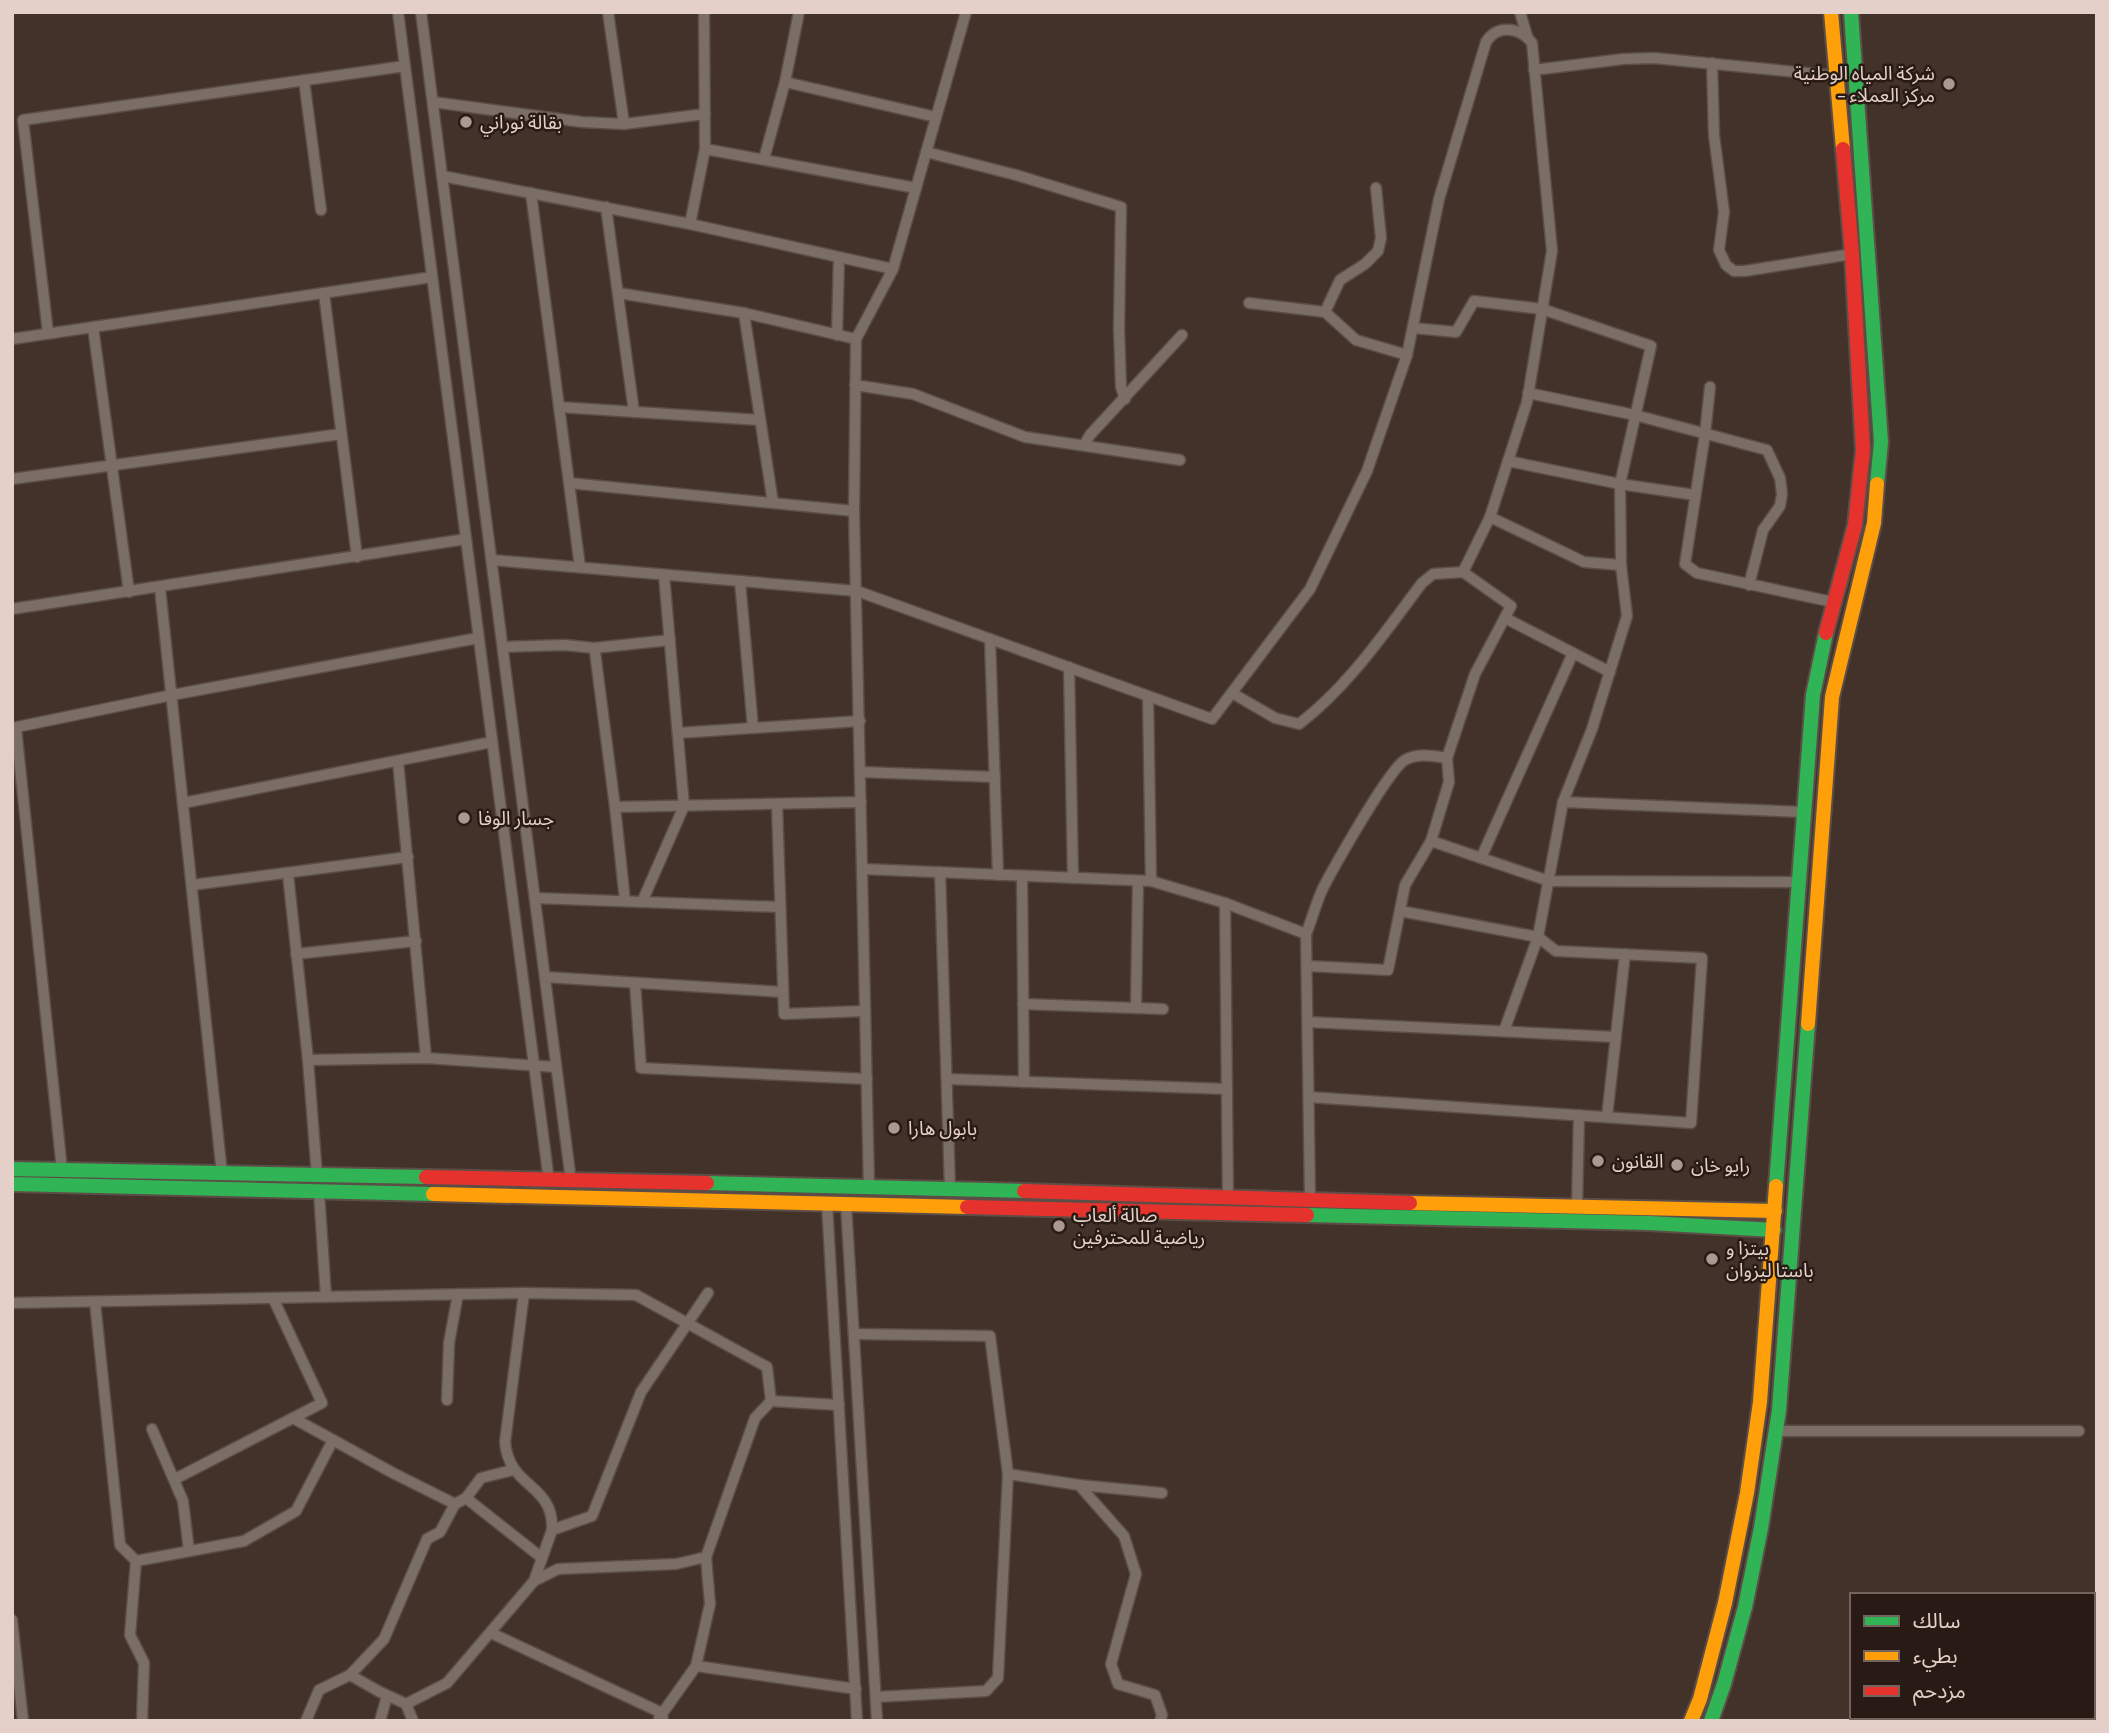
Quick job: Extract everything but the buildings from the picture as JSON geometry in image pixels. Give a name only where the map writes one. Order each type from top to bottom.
[{"type":"main road","points":[[1691,1721],[1700,1699],[1725,1603],[1747,1493],[1759,1402],[1775,1211],[1813,695],[1833,602],[1855,524],[1863,450],[1852,254],[1831,12]]},
{"type":"main road","points":[[1711,1721],[1743,1609],[1765,1508],[1776,1431],[1832,697],[1874,523],[1881,442],[1851,12]]},
{"type":"main road","points":[[12,1169],[869,1187],[1577,1208],[1775,1211]]},
{"type":"main road","points":[[12,1184],[1649,1223],[1773,1230]]},
{"type":"street","points":[[398,12],[549,1181]]},
{"type":"street","points":[[421,12],[571,1181]]},
{"type":"street","points":[[608,12],[624,124]]},
{"type":"street","points":[[690,223],[705,149],[704,12]]},
{"type":"street","points":[[764,159],[785,82],[799,12]]},
{"type":"street","points":[[869,1187],[857,591],[853,511],[856,340],[893,269],[966,12]]},
{"type":"street","points":[[1463,572],[1490,517],[1528,393],[1552,251],[1532,43],[1527,36],[1520,12]]},
{"type":"street","points":[[492,560],[857,591],[1212,719],[1310,589],[1367,471],[1407,355],[1439,199],[1486,41],[1491,33],[1497,30],[1512,30],[1527,36]]},
{"type":"street","points":[[1534,71],[1644,58],[1837,76]]},
{"type":"street","points":[[1712,64],[1714,135],[1724,212],[1719,250],[1726,265],[1734,271],[1745,271],[1852,254]]},
{"type":"street","points":[[48,333],[23,120],[405,66]]},
{"type":"street","points":[[304,80],[321,210]]},
{"type":"street","points":[[785,82],[936,117]]},
{"type":"street","points":[[433,102],[582,122],[624,124],[705,114]]},
{"type":"street","points":[[705,149],[916,188]]},
{"type":"street","points":[[926,152],[1016,175],[1121,207],[1119,328],[1121,387],[1125,398]]},
{"type":"street","points":[[442,176],[690,223],[893,269]]},
{"type":"street","points":[[1325,312],[1340,280],[1365,264],[1378,251],[1381,238],[1376,188]]},
{"type":"street","points":[[531,193],[580,567]]},
{"type":"street","points":[[606,207],[634,412]]},
{"type":"street","points":[[837,335],[839,257]]},
{"type":"street","points":[[12,338],[432,277]]},
{"type":"street","points":[[324,293],[357,557]]},
{"type":"street","points":[[618,293],[744,313],[856,340]]},
{"type":"street","points":[[1413,328],[1456,332],[1474,301],[1542,309],[1651,346],[1620,484],[1621,565],[1627,616],[1592,729],[1563,803],[1538,937],[1504,1031]]},
{"type":"street","points":[[1249,303],[1325,312],[1356,340],[1407,355]]},
{"type":"street","points":[[744,313],[773,503]]},
{"type":"street","points":[[93,327],[129,592]]},
{"type":"street","points":[[1084,445],[1090,435],[1182,335]]},
{"type":"street","points":[[855,385],[913,394],[1024,437],[1180,460]]},
{"type":"street","points":[[1710,387],[1685,564],[1697,573],[1833,602]]},
{"type":"street","points":[[1528,393],[1635,415],[1767,450],[1780,478],[1780,506],[1763,530],[1749,585]]},
{"type":"street","points":[[559,407],[760,420]]},
{"type":"street","points":[[12,479],[341,434]]},
{"type":"street","points":[[1508,461],[1620,484],[1695,495]]},
{"type":"street","points":[[569,483],[853,511]]},
{"type":"street","points":[[1490,517],[1584,562],[1621,565]]},
{"type":"street","points":[[12,609],[466,539]]},
{"type":"street","points":[[1231,694],[1275,718],[1298,724],[1313,713],[1361,663],[1422,583],[1433,574],[1463,572],[1511,606],[1475,674],[1447,758],[1449,782],[1431,841],[1405,885],[1388,971],[1307,966]]},
{"type":"street","points":[[642,902],[684,806],[664,575]]},
{"type":"street","points":[[740,581],[752,728]]},
{"type":"street","points":[[160,588],[222,1174]]},
{"type":"street","points":[[1505,618],[1610,672]]},
{"type":"street","points":[[62,1170],[14,728],[172,695],[478,638]]},
{"type":"street","points":[[990,639],[998,875]]},
{"type":"street","points":[[503,647],[565,645],[594,648],[670,640]]},
{"type":"street","points":[[595,652],[625,901]]},
{"type":"street","points":[[1481,858],[1573,653]]},
{"type":"street","points":[[1069,667],[1073,878]]},
{"type":"street","points":[[1148,696],[1151,881]]},
{"type":"street","points":[[678,733],[860,721]]},
{"type":"street","points":[[183,803],[492,742]]},
{"type":"street","points":[[1310,1200],[1306,934],[1322,890],[1367,812],[1396,769],[1404,760],[1425,755],[1447,758]]},
{"type":"street","points":[[398,761],[426,1058]]},
{"type":"street","points":[[861,772],[995,777]]},
{"type":"street","points":[[615,807],[861,802]]},
{"type":"street","points":[[1563,803],[1804,812]]},
{"type":"street","points":[[777,805],[784,1014],[865,1011]]},
{"type":"street","points":[[1431,841],[1549,881],[1799,882]]},
{"type":"street","points":[[192,886],[408,857]]},
{"type":"street","points":[[863,869],[1151,881],[1225,903],[1306,934]]},
{"type":"street","points":[[940,872],[950,1189]]},
{"type":"street","points":[[288,874],[308,1060],[317,1176]]},
{"type":"street","points":[[1022,876],[1024,1082]]},
{"type":"street","points":[[1136,1008],[1138,881]]},
{"type":"street","points":[[535,898],[780,906]]},
{"type":"street","points":[[1225,903],[1228,1198]]},
{"type":"street","points":[[1309,1097],[1691,1124],[1702,958],[1556,950],[1538,937],[1400,911]]},
{"type":"street","points":[[296,954],[416,941]]},
{"type":"street","points":[[1606,1117],[1625,954]]},
{"type":"street","points":[[545,977],[783,992]]},
{"type":"street","points":[[635,983],[641,1068],[867,1079]]},
{"type":"street","points":[[1023,1004],[1163,1009]]},
{"type":"street","points":[[1308,1022],[1616,1037]]},
{"type":"street","points":[[308,1060],[426,1058],[556,1067]]},
{"type":"street","points":[[947,1079],[1227,1089]]},
{"type":"street","points":[[1577,1208],[1579,1115]]},
{"type":"street","points":[[319,1192],[326,1297]]},
{"type":"street","points":[[827,1204],[858,1721]]},
{"type":"street","points":[[846,1204],[877,1721]]},
{"type":"street","points":[[406,1704],[447,1683],[491,1633],[534,1581],[552,1530],[553,1515],[549,1505],[513,1470],[506,1457],[505,1442],[524,1293]]},
{"type":"street","points":[[12,1303],[524,1293],[636,1295],[767,1367],[771,1401],[755,1418],[706,1557],[710,1604],[696,1666],[660,1718],[491,1633]]},
{"type":"street","points":[[552,1530],[592,1516],[641,1392],[708,1293]]},
{"type":"street","points":[[447,1400],[449,1343],[458,1294]]},
{"type":"street","points":[[175,1479],[322,1403],[273,1298]]},
{"type":"street","points":[[95,1302],[120,1545],[136,1562],[130,1635],[144,1663],[142,1721]]},
{"type":"street","points":[[854,1334],[989,1336],[1008,1474],[998,1678],[986,1691],[876,1697]]},
{"type":"street","points":[[771,1401],[839,1405]]},
{"type":"street","points":[[293,1419],[455,1504]]},
{"type":"street","points":[[152,1429],[183,1501],[189,1551]]},
{"type":"street","points":[[1776,1431],[2079,1432]]},
{"type":"street","points":[[136,1562],[244,1541],[296,1511],[333,1440]]},
{"type":"street","points":[[306,1721],[320,1690],[350,1675],[384,1639],[426,1539],[440,1532],[455,1504],[466,1498],[481,1478],[513,1470]]},
{"type":"street","points":[[1008,1474],[1079,1485],[1162,1493]]},
{"type":"street","points":[[1079,1485],[1124,1536],[1136,1574],[1111,1664],[1114,1674],[1118,1684],[1155,1695],[1162,1715],[1160,1721]]},
{"type":"street","points":[[466,1498],[542,1558]]},
{"type":"street","points":[[534,1581],[558,1569],[676,1564],[706,1557]]},
{"type":"street","points":[[12,1620],[23,1721]]},
{"type":"street","points":[[696,1666],[856,1689]]},
{"type":"street","points":[[350,1675],[406,1704],[413,1721]]},
{"type":"street","points":[[380,1721],[387,1696]]},
{"type":"traffic: fast","points":[[1851,12],[1881,442],[1877,484]]},
{"type":"traffic: fast","points":[[1776,1186],[1813,695],[1826,633]]},
{"type":"traffic: fast","points":[[1711,1721],[1745,1607],[1761,1528],[1779,1410],[1808,1024]]},
{"type":"traffic: fast","points":[[12,1169],[426,1177]]},
{"type":"traffic: fast","points":[[707,1183],[1024,1191]]},
{"type":"traffic: fast","points":[[12,1184],[433,1194]]},
{"type":"traffic: fast","points":[[1307,1215],[1649,1223],[1774,1230]]},
{"type":"traffic: slow","points":[[1831,12],[1843,149]]},
{"type":"traffic: slow","points":[[1808,1024],[1832,697],[1874,523],[1877,484]]},
{"type":"traffic: slow","points":[[1691,1721],[1700,1699],[1725,1603],[1747,1493],[1760,1402],[1776,1186]]},
{"type":"traffic: slow","points":[[433,1194],[967,1207]]},
{"type":"traffic: slow","points":[[1410,1203],[1775,1211]]},
{"type":"traffic: jam","points":[[1826,633],[1855,525],[1863,450],[1843,149]]},
{"type":"traffic: jam","points":[[426,1177],[707,1183]]},
{"type":"traffic: jam","points":[[1024,1191],[1410,1203]]},
{"type":"traffic: jam","points":[[967,1207],[1307,1215]]},
{"type":"place","name":"شركة المياه الوطنية – مركز العملاء","points":[[1949,84]]},
{"type":"place","name":"بقالة نوراني","points":[[466,122]]},
{"type":"place","name":"جسار الوفا","points":[[464,818]]},
{"type":"place","name":"بابول هارا","points":[[894,1128]]},
{"type":"place","name":"القانون","points":[[1598,1161]]},
{"type":"place","name":"رايو خان","points":[[1677,1165]]},
{"type":"place","name":"صالة ألعاب رياضية للمحترفين","points":[[1059,1226]]},
{"type":"place","name":"بيتزا و باستا ليزوان","points":[[1712,1259]]}]
